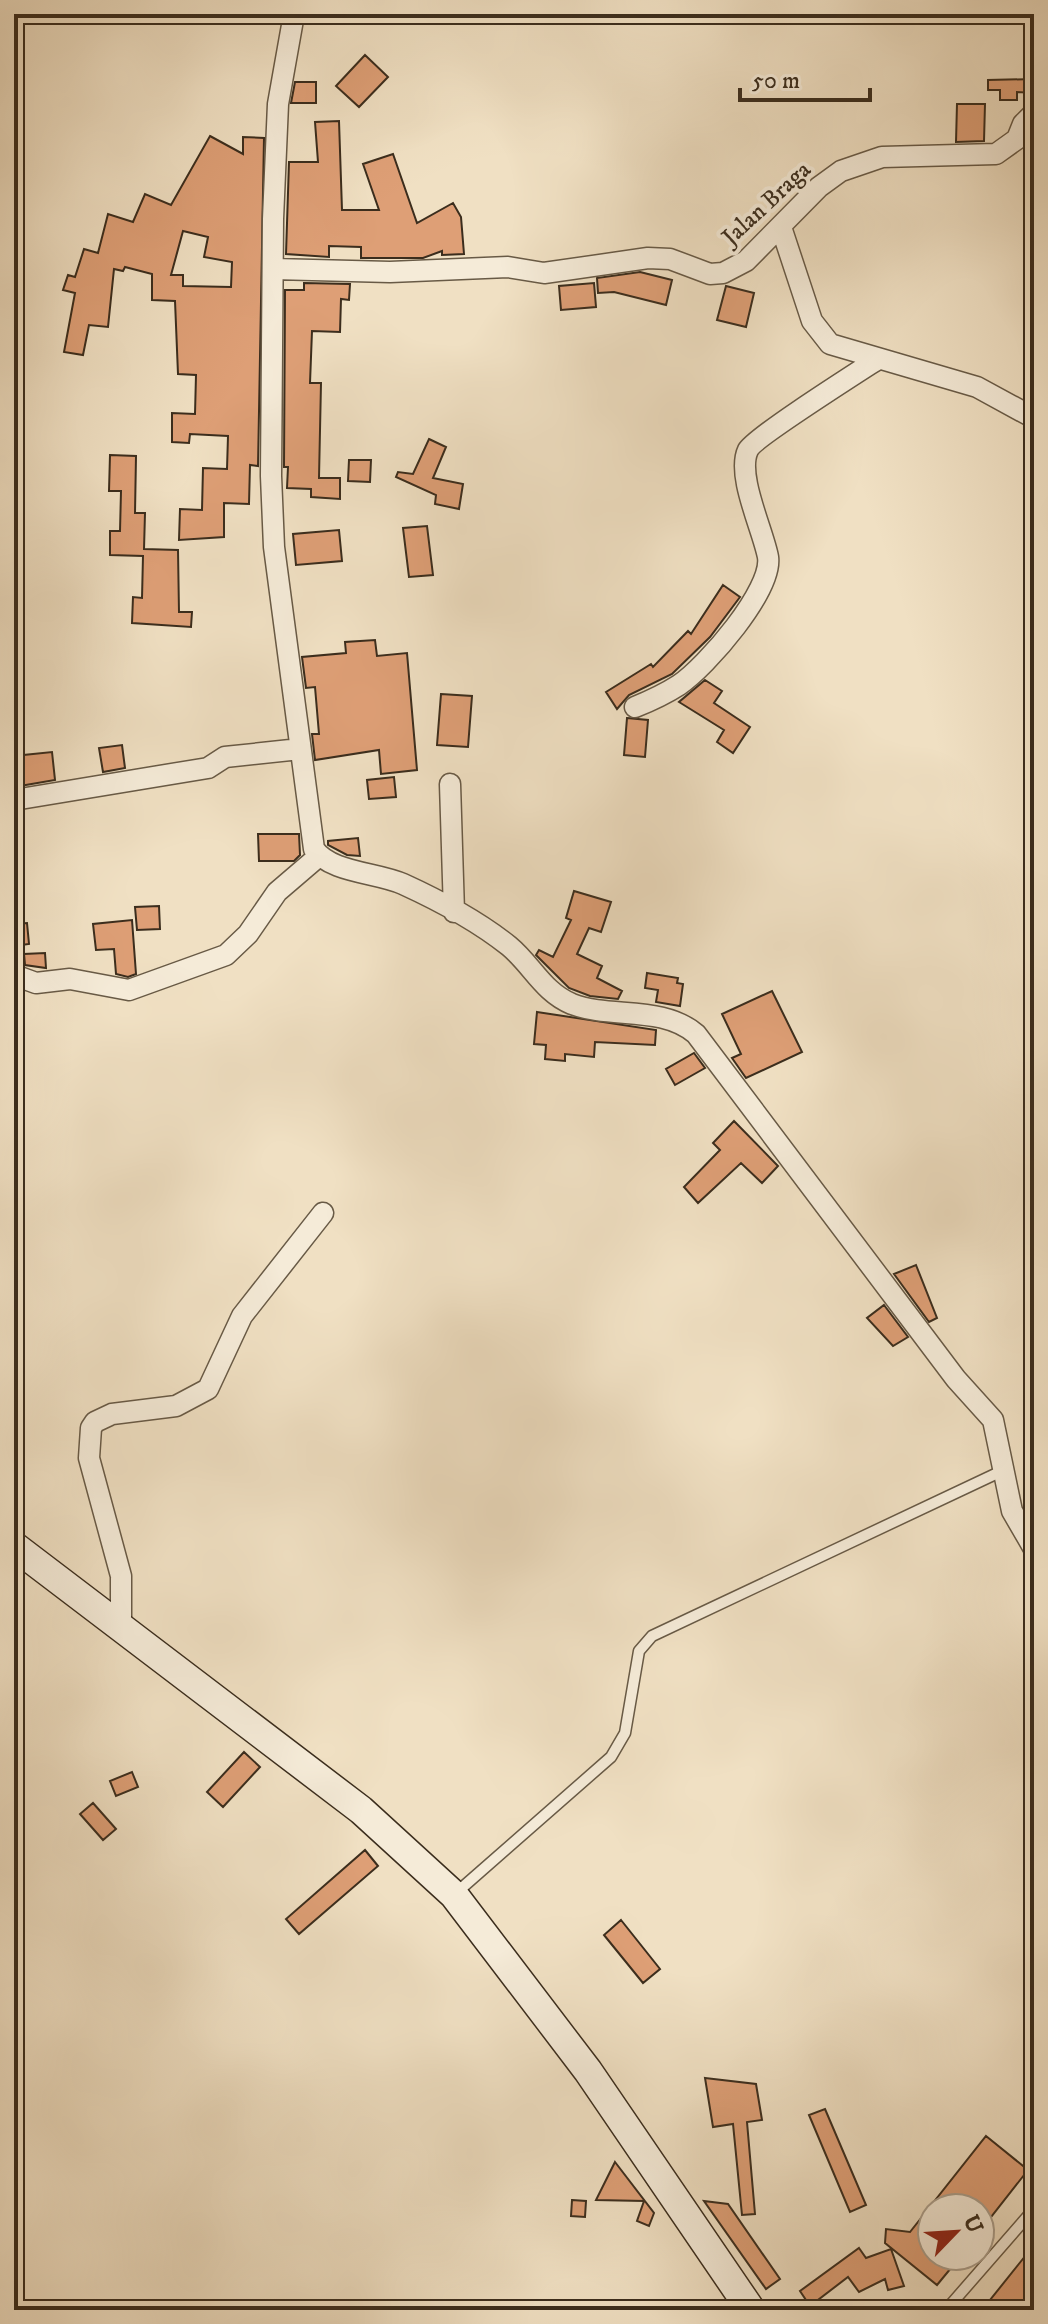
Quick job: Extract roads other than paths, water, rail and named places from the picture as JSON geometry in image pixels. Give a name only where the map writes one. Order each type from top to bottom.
[{"type":"street","points":[[294,14],[278,104],[271,476],[274,547],[312,842],[326,862],[402,884],[454,912],[510,947],[558,996],[575,1005],[675,1020],[696,1034],[956,1379],[989,1412],[1015,1521],[1034,1549]]},
{"type":"street","name":"Jalan Braga","points":[[274,269],[390,272],[508,267],[544,273],[648,258],[670,259],[710,274],[723,273],[746,261],[819,187],[841,171],[882,157],[996,154],[1017,139],[1023,124],[1034,113]]},
{"type":"street","points":[[781,227],[805,304],[820,335],[830,344],[977,387],[1034,418]]},
{"type":"street","points":[[635,707],[681,684],[709,656],[747,610],[765,577],[768,558],[746,478],[749,448],[758,436],[783,424],[878,359]]},
{"type":"street","points":[[14,800],[208,768],[225,757],[300,749]]},
{"type":"street","points":[[450,784],[454,912]]},
{"type":"street","points":[[14,975],[36,983],[70,979],[129,990],[226,955],[248,934],[277,892],[319,856]]},
{"type":"street","points":[[121,1624],[121,1576],[89,1458],[91,1428],[95,1422],[112,1414],[176,1406],[208,1389],[242,1316],[323,1213]]},
{"type":"street","points":[[14,1546],[121,1624],[361,1810],[454,1895],[588,2071],[751,2310]]},
{"type":"lane","points":[[454,1895],[611,1757],[625,1733],[639,1651],[652,1636],[1004,1470]]},
{"type":"lane","points":[[946,2310],[1034,2209]]}]
